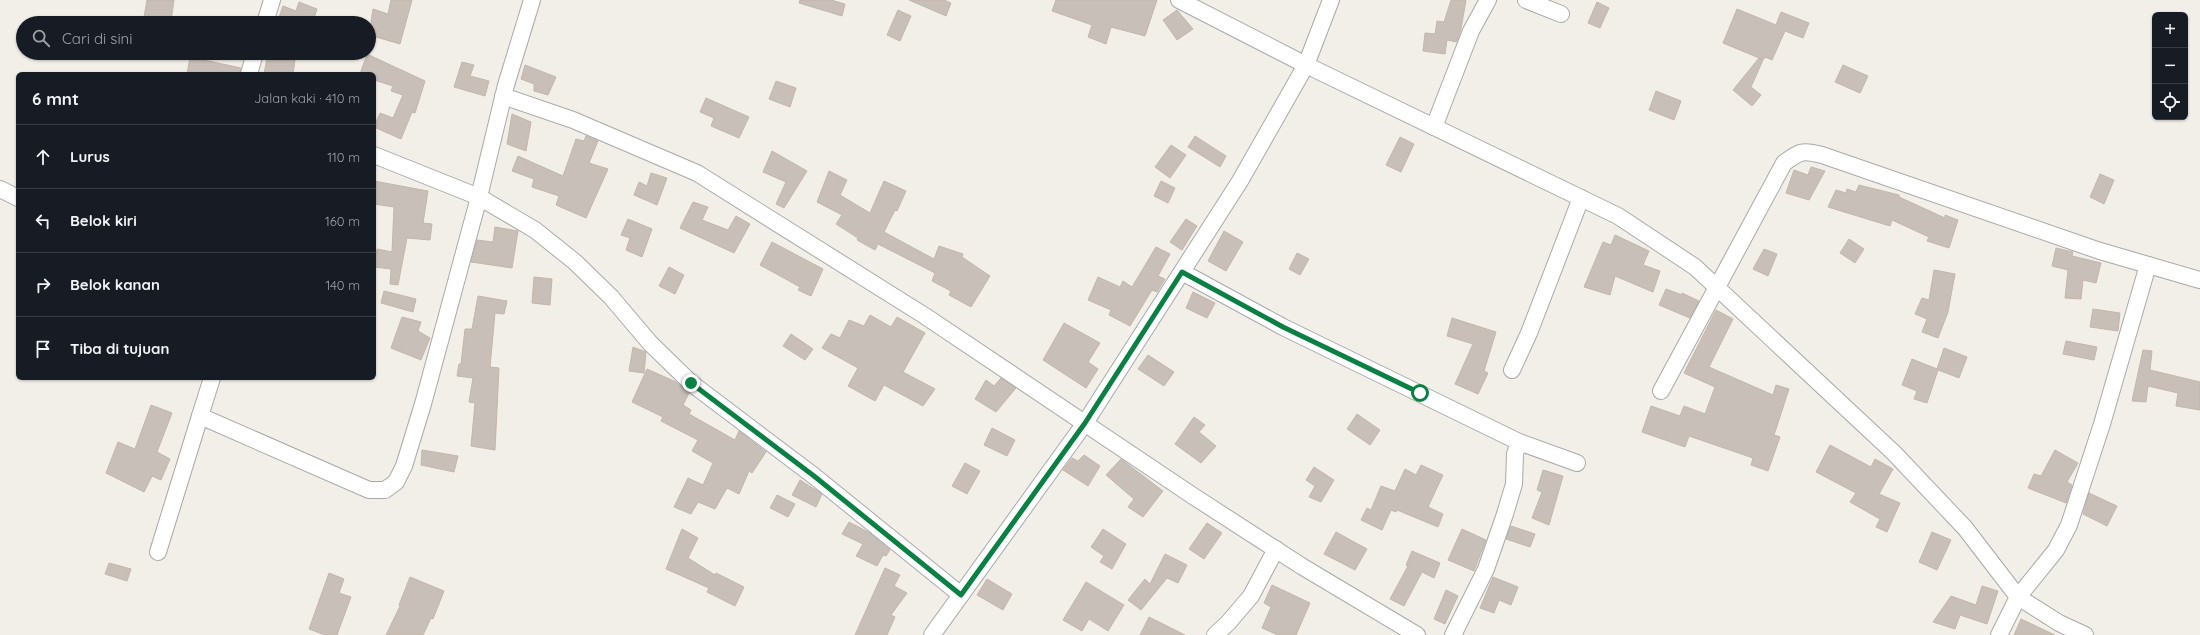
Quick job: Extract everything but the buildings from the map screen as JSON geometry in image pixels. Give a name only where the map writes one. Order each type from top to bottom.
[{"type":"street","points":[[267,16],[272,0]]},
{"type":"street","points":[[200,416],[369,490],[385,490],[396,482],[404,466],[423,404],[479,197],[503,96],[532,0]]},
{"type":"street","points":[[1179,0],[1306,65],[1618,216],[1694,267],[1894,453],[1965,528],[2018,597],[2059,623],[2085,635]]},
{"type":"street","points":[[932,635],[1085,423],[1240,181],[1306,65],[1331,0]]},
{"type":"street","points":[[1434,127],[1471,31],[1488,0]]},
{"type":"street","points":[[1526,0],[1561,14]]},
{"type":"street","points":[[250,72],[254,60]]},
{"type":"street","points":[[503,96],[573,120],[697,173],[925,316],[1276,549],[1373,610],[1417,635]]},
{"type":"street","points":[[1661,390],[1784,163],[1796,153],[1806,151],[2100,251],[2200,280]]},
{"type":"street","points":[[376,156],[479,197],[535,230],[575,262],[611,297],[650,343],[691,383],[814,476],[961,595]]},
{"type":"street","points":[[0,189],[16,197]]},
{"type":"street","points":[[1512,370],[1529,333],[1581,198]]},
{"type":"street","points":[[1999,635],[2018,597],[2056,550],[2070,525],[2102,424],[2148,265]]},
{"type":"street","points":[[1182,272],[1283,327],[1519,442],[1577,463]]},
{"type":"street","points":[[158,552],[211,380]]},
{"type":"street","points":[[1453,635],[1486,569],[1514,484],[1515,454],[1519,442]]},
{"type":"street","points":[[1215,635],[1228,623],[1251,596],[1276,549]]},
{"type":"route","points":[[691,383],[814,476],[961,595],[1085,423],[1182,272],[1283,327],[1420,393]]}]
